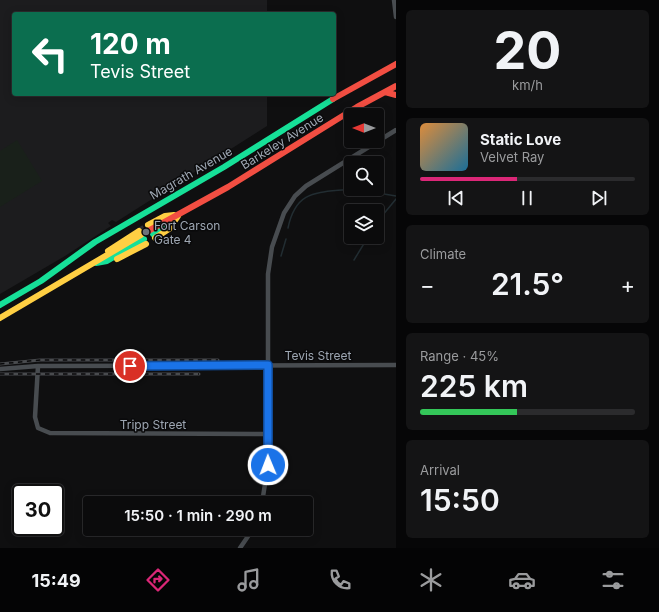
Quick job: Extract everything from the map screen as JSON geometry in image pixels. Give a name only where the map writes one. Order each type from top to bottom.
[{"type":"main road","name":"Magrath Avenue","points":[[0,305],[41,281],[95,242],[224,167],[355,86],[396,64]]},
{"type":"main road","name":"Barkeley Avenue","points":[[179,214],[168,229],[152,232],[179,214],[228,187],[350,111],[396,86]]},
{"type":"main road","points":[[385,92],[396,95]]},
{"type":"main road","points":[[0,318],[93,264],[142,237],[120,259],[93,264]]},
{"type":"street","points":[[394,0],[396,17]]},
{"type":"street","points":[[264,496],[268,475],[269,264],[272,247],[288,206],[294,196],[306,186],[396,130]]},
{"type":"street","name":"Tevis Street","points":[[0,369],[38,366],[396,365]]},
{"type":"street","name":"Tripp Street","points":[[38,366],[35,417],[38,428],[50,434],[268,434]]},
{"type":"street","points":[[240,548],[248,536]]},
{"type":"shaded area","points":[[0,0],[267,0],[267,12],[12,12],[12,96],[267,96],[267,126],[116,222],[112,220],[108,223],[111,226],[65,256],[0,294]]},
{"type":"shaded area","points":[[17,140],[42,181],[0,207],[0,151]]},
{"type":"waterway","points":[[288,228],[292,215],[297,206],[310,195],[344,190]]},
{"type":"waterway","points":[[384,194],[396,196]]},
{"type":"waterway","points":[[384,214],[396,199]]},
{"type":"waterway","points":[[281,256],[286,239]]},
{"type":"waterway","points":[[354,260],[364,244]]},
{"type":"tunnel","points":[[139,231],[148,225]]},
{"type":"railway","points":[[0,364],[40,360],[218,360]]},
{"type":"railway","points":[[0,374],[199,374]]},
{"type":"traffic: fast","points":[[0,305],[41,281],[95,242],[224,167],[333,99]]},
{"type":"traffic: fast","points":[[153,234],[166,226]]},
{"type":"traffic: fast","points":[[96,263],[107,261],[144,239]]},
{"type":"traffic: slow","points":[[148,225],[165,216],[174,215]]},
{"type":"traffic: slow","points":[[155,238],[169,229],[178,216]]},
{"type":"traffic: slow","points":[[108,251],[139,231]]},
{"type":"traffic: slow","points":[[0,318],[141,235]]},
{"type":"traffic: slow","points":[[117,259],[146,244]]},
{"type":"traffic: jam","points":[[333,99],[396,64]]},
{"type":"traffic: jam","points":[[150,230],[228,187],[357,107],[396,86]]},
{"type":"traffic: jam","points":[[385,92],[396,95]]},
{"type":"place","name":"Fort Carson Gate 4","points":[[146,232]]},
{"type":"route","points":[[130,366],[268,365],[268,465]]}]
